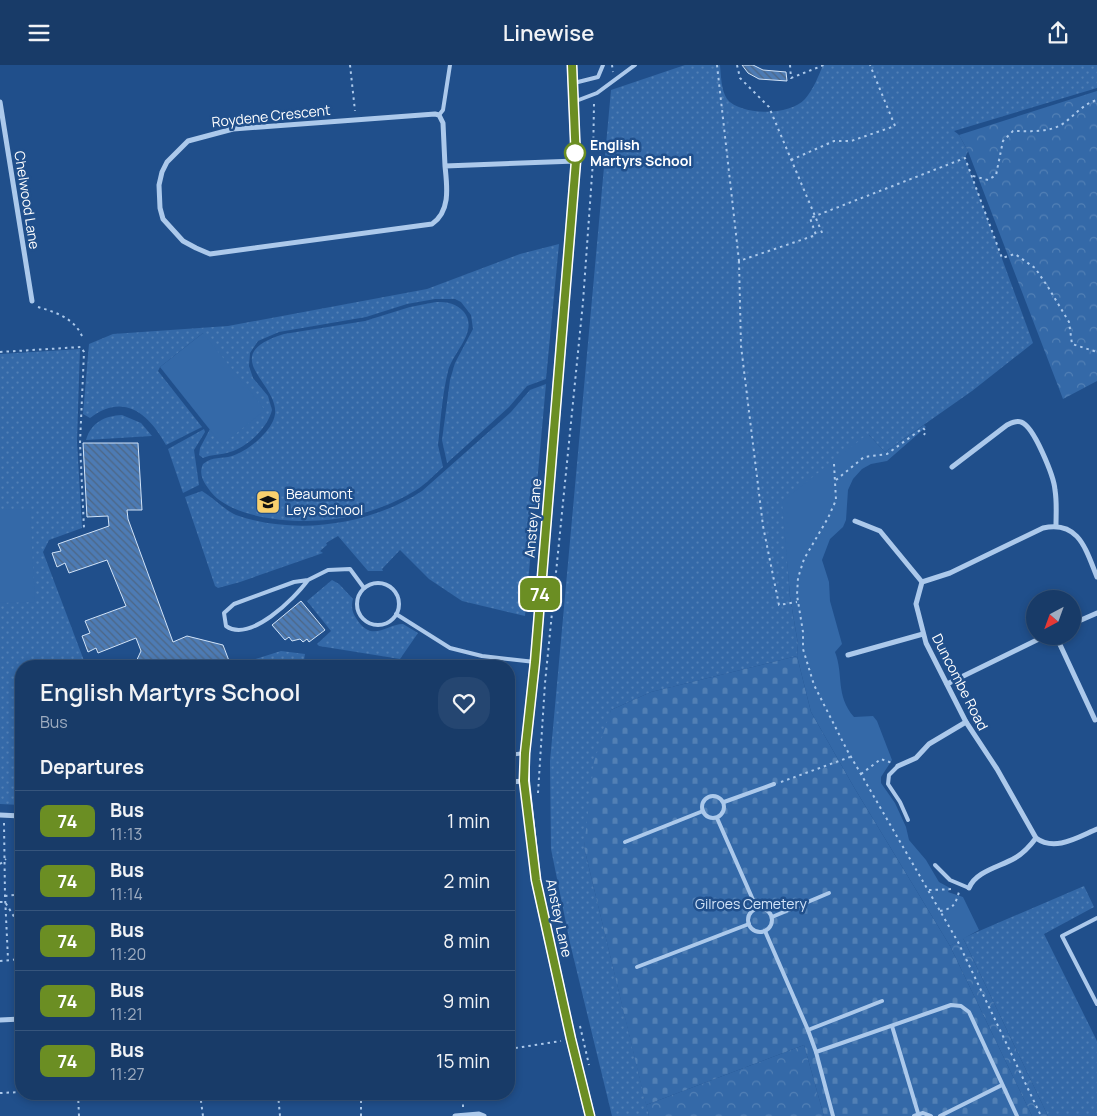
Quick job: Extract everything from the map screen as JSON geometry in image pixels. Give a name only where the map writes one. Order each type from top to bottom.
[{"type":"main road","name":"Anstey Lane","points":[[572,65],[576,161],[524,781],[536,880],[590,1116]]},
{"type":"street","name":"Chelwood Lane","points":[[0,102],[32,301]]},
{"type":"street","name":"Roydene Crescent","points":[[428,113],[439,115],[443,123],[446,202],[439,219],[432,224],[210,254],[196,249],[183,241],[163,219],[159,195],[162,172],[167,163],[188,141],[233,129],[356,119],[428,113]]},
{"type":"street","points":[[445,167],[576,161]]},
{"type":"street","points":[[952,467],[1007,425],[1016,421],[1025,423],[1034,437],[1053,480],[1056,525]]},
{"type":"street","points":[[855,521],[880,531],[922,582],[950,573],[1043,528],[1056,525],[1070,530],[1077,535],[1097,577]]},
{"type":"street","name":"Duncombe Road","points":[[922,582],[916,604],[923,634],[966,722],[1036,838]]},
{"type":"street","points":[[1081,620],[1097,613]]},
{"type":"street","points":[[848,655],[923,634]]},
{"type":"street","points":[[947,684],[1027,645]]},
{"type":"street","points":[[1060,645],[1095,720]]},
{"type":"street","points":[[898,767],[916,759],[929,745],[966,722]]},
{"type":"street","points":[[515,782],[524,781]]},
{"type":"street","points":[[2,815],[15,816]]},
{"type":"street","points":[[969,888],[972,881],[978,876],[1014,859],[1036,838],[1042,843],[1057,844],[1097,829]]},
{"type":"street","points":[[0,1020],[15,1019]]},
{"type":"street","points":[[455,1116],[479,1114],[484,1116]]},
{"type":"lane","points":[[439,115],[443,110],[450,65]]},
{"type":"lane","points":[[574,83],[598,77],[603,65]]},
{"type":"lane","points":[[574,101],[597,93],[635,65]]},
{"type":"lane","points":[[308,580],[299,593],[257,625],[242,631],[232,630],[226,626],[224,613],[234,604],[283,586],[308,580],[328,569],[350,569],[364,588]]},
{"type":"lane","points":[[374,583],[381,583],[393,590],[399,603],[396,614],[384,625],[377,626],[364,621],[357,610],[356,603],[364,588],[374,583]]},
{"type":"lane","points":[[396,614],[450,648],[482,656],[535,662]]},
{"type":"lane","points":[[515,754],[525,753]]},
{"type":"lane","points":[[898,767],[890,775],[888,784],[900,802],[908,820]]},
{"type":"lane","points":[[724,802],[774,784]]},
{"type":"lane","points":[[719,796],[724,802],[724,810],[716,818],[709,817],[703,811],[703,802],[708,797],[719,796]]},
{"type":"lane","points":[[625,842],[703,811]]},
{"type":"lane","points":[[716,818],[757,909]]},
{"type":"lane","points":[[935,865],[946,878],[969,888]]},
{"type":"lane","points":[[772,917],[829,893]]},
{"type":"lane","points":[[757,909],[768,911],[772,917],[770,927],[765,931],[757,932],[749,924],[749,917],[757,909]]},
{"type":"lane","points":[[1097,918],[1062,936],[1097,1004]]},
{"type":"lane","points":[[637,967],[749,924]]},
{"type":"lane","points":[[765,931],[808,1031],[833,1116]]},
{"type":"lane","points":[[808,1031],[882,1001]]},
{"type":"lane","points":[[816,1053],[951,1005],[961,1006],[969,1012],[1017,1116]]},
{"type":"lane","points":[[892,1026],[916,1115],[931,1116]]},
{"type":"lane","points":[[940,1116],[1002,1085]]},
{"type":"path","points":[[350,65],[356,119]]},
{"type":"path","points":[[610,77],[613,72],[612,65]]},
{"type":"path","points":[[717,65],[739,261],[741,346],[763,526],[779,605],[798,602]]},
{"type":"path","points":[[737,65],[740,78],[769,107],[823,235]]},
{"type":"path","points":[[790,65],[791,78],[824,65]]},
{"type":"path","points":[[791,160],[834,141],[851,141],[894,126],[870,65]]},
{"type":"path","points":[[538,799],[538,770],[546,673],[583,302],[593,161],[594,102],[597,93]]},
{"type":"path","points":[[972,176],[988,180],[996,175],[1003,141],[1013,131],[1046,130],[1063,124],[1076,112],[1097,100]]},
{"type":"path","points":[[739,261],[816,235],[810,218],[965,158],[1002,258],[1015,254],[1035,268],[1069,322],[1072,344],[1097,352]]},
{"type":"path","points":[[32,301],[37,307],[58,313],[78,327],[82,336]]},
{"type":"path","points":[[0,352],[81,347],[84,352],[80,443],[84,528]]},
{"type":"path","points":[[836,480],[864,457],[887,454],[923,428],[926,431],[924,435]]},
{"type":"path","points":[[834,464],[836,500],[828,518],[804,559],[798,578],[798,602],[803,632],[803,649],[814,685],[850,757],[958,942],[1042,1116]]},
{"type":"path","points":[[774,784],[850,757]]},
{"type":"path","points":[[861,774],[881,759],[898,767]]},
{"type":"path","points":[[2,815],[6,859],[5,901],[8,959]]},
{"type":"path","points":[[0,864],[6,859]]},
{"type":"path","points":[[929,890],[942,891],[961,887],[955,906],[940,911]]},
{"type":"path","points":[[5,896],[15,895]]},
{"type":"path","points":[[0,902],[5,901]]},
{"type":"path","points":[[5,901],[15,917]]},
{"type":"path","points":[[0,961],[15,959]]},
{"type":"path","points":[[579,1020],[590,1068]]},
{"type":"path","points":[[515,1049],[571,1039]]},
{"type":"path","points":[[0,1093],[15,1092]]},
{"type":"path","points":[[78,1100],[79,1116]]},
{"type":"path","points":[[201,1100],[203,1116]]},
{"type":"path","points":[[279,1100],[280,1116]]},
{"type":"path","points":[[361,1100],[361,1116]]},
{"type":"path","points":[[462,1115],[463,1100]]},
{"type":"green space","points":[[685,65],[720,65],[722,87],[727,99],[743,109],[766,112],[788,109],[798,105],[805,99],[813,87],[823,65],[1097,65],[1097,88],[954,131],[959,135],[968,151],[965,158],[1033,343],[972,391],[885,452],[869,435],[783,501],[790,597],[798,644],[797,656],[651,692],[611,710],[584,847],[649,1116],[612,1116],[570,943],[551,849],[550,761],[611,90]]},
{"type":"green space","points":[[1097,91],[1097,381],[1063,399],[968,151],[959,135]]},
{"type":"green space","points":[[559,244],[546,379],[527,386],[509,407],[447,463],[442,440],[450,380],[455,363],[473,329],[471,315],[461,302],[455,299],[435,299],[407,304],[366,317],[279,332],[258,341],[250,353],[249,366],[253,378],[268,396],[272,410],[266,423],[256,436],[244,446],[230,452],[203,458],[199,455],[200,448],[210,429],[223,444],[203,333],[160,367],[158,371],[202,427],[166,445],[152,424],[134,410],[125,407],[114,407],[102,410],[90,418],[83,414],[89,344],[113,334],[228,326],[427,289],[520,254]]},
{"type":"green space","points":[[436,302],[448,303],[458,307],[468,319],[469,327],[464,341],[448,371],[445,387],[438,445],[443,467],[424,485],[396,501],[372,511],[347,517],[313,521],[272,519],[252,515],[219,500],[208,488],[202,476],[203,464],[210,460],[232,456],[243,451],[261,437],[273,421],[275,408],[271,396],[252,363],[253,353],[263,343],[284,334],[365,321],[410,307]]},
{"type":"green space","points":[[203,333],[265,410],[222,445],[160,367]]},
{"type":"green space","points":[[80,349],[77,441],[82,528],[49,540],[43,552],[84,660],[15,660],[15,805],[0,804],[0,354]]},
{"type":"green space","points":[[546,384],[525,616],[462,601],[429,579],[400,550],[382,569],[383,571],[368,571],[338,536],[326,543],[327,545],[320,551],[323,553],[240,582],[218,588],[215,586],[185,497],[202,491],[236,515],[283,525],[308,526],[332,524],[379,512],[402,503],[422,491],[511,412],[530,390]]},
{"type":"green space","points":[[122,415],[141,423],[152,436],[86,440],[95,424],[110,417]]},
{"type":"green space","points":[[924,425],[926,427],[887,461],[871,464],[862,469],[853,479],[848,490],[846,520],[843,527],[830,539],[822,560],[829,582],[830,601],[842,644],[835,652],[838,660],[844,701],[854,717],[873,716],[877,721],[892,760],[881,777],[881,783],[895,803],[906,827],[909,840],[926,860],[939,882],[950,888],[948,892],[963,897],[979,930],[950,946],[811,712],[797,656],[798,644],[790,597],[782,501],[868,434],[885,452]]},
{"type":"green space","points":[[204,429],[205,432],[194,450],[199,485],[183,493],[168,449]]},
{"type":"green space","points":[[30,509],[35,602],[0,603],[0,510]]},
{"type":"green space","points":[[332,580],[339,584],[353,599],[352,607],[356,618],[368,630],[379,631],[403,624],[418,633],[400,659],[319,646],[317,644],[331,631],[307,601]]},
{"type":"green space","points":[[281,651],[305,654],[304,660],[253,660]]},
{"type":"green space","name":"Gilroes Cemetery","points":[[797,656],[811,712],[950,946],[1032,1116],[824,1116],[804,1045],[646,1105],[584,847],[594,762],[611,710],[651,692]]},
{"type":"green space","points":[[1084,886],[1094,907],[1044,934],[1097,1041],[1097,1116],[1048,1116],[963,938]]},
{"type":"green space","points":[[963,938],[1048,1116],[1032,1116],[950,946]]},
{"type":"green space","points":[[804,1045],[824,1116],[649,1116],[646,1105]]},
{"type":"building","points":[[742,65],[753,65],[763,70],[786,72],[787,81],[759,79],[748,73]]},
{"type":"building","points":[[83,443],[138,443],[142,510],[127,510],[128,519],[173,642],[187,636],[223,645],[229,660],[137,660],[141,651],[136,638],[98,653],[96,648],[88,652],[82,636],[90,633],[85,621],[126,606],[107,560],[69,573],[65,563],[57,567],[52,553],[61,551],[58,544],[109,526],[108,516],[87,517]]},
{"type":"building","points":[[301,601],[325,630],[309,642],[307,639],[303,642],[300,639],[292,641],[289,637],[285,640],[272,625]]},
{"type":"bus line","name":"74","points":[[572,65],[576,161],[524,781],[536,880],[590,1116]]},
{"type":"place","name":"English Martyrs School","points":[[575,153]]},
{"type":"place","name":"Beaumont Leys School","points":[[268,502]]}]
